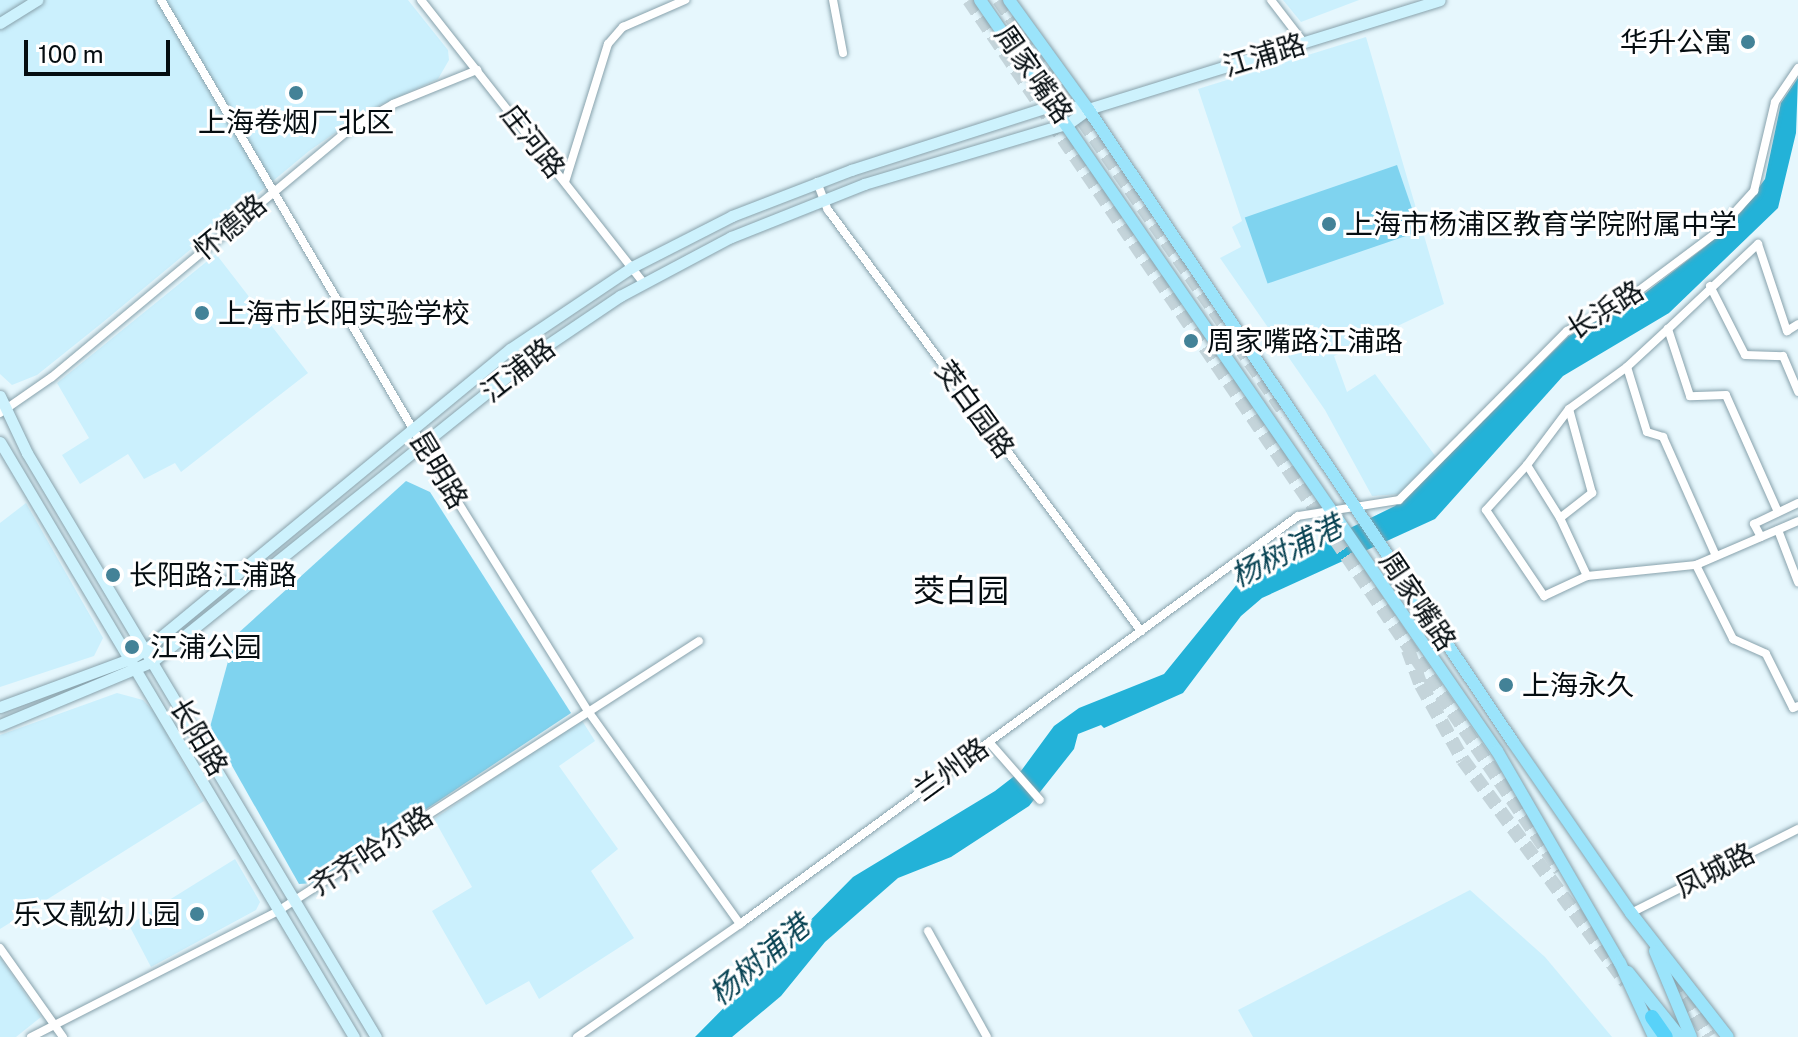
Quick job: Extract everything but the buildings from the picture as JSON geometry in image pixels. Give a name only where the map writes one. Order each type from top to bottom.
[{"type":"highway","points":[[1652,1017],[1666,1037]]},
{"type":"main road","points":[[0,23],[37,0]]},
{"type":"main road","name":"周家嘴路","points":[[980,0],[1057,104],[1328,510],[1497,751],[1620,963],[1654,1037]]},
{"type":"main road","name":"周家嘴路","points":[[1009,0],[1088,109],[1631,913],[1728,1037]]},
{"type":"main road","name":"江浦路","points":[[0,725],[136,672],[153,661],[540,350],[644,283],[731,237],[823,198],[1069,123],[1088,109],[1440,0]]},
{"type":"main road","name":"江浦路","points":[[0,707],[130,659],[146,649],[510,349],[632,267],[732,216],[817,182],[1057,104],[1088,109]]},
{"type":"main road","name":"长阳路","points":[[0,396],[3,411],[27,453],[376,1037]]},
{"type":"main road","name":"长阳路","points":[[0,442],[354,1037]]},
{"type":"main road","points":[[1649,936],[1691,1037]]},
{"type":"main road","points":[[1620,963],[1680,1037]]},
{"type":"street","name":"昆明路","points":[[161,0],[275,189],[423,446],[588,711],[740,924]]},
{"type":"street","name":"庄河路","points":[[421,0],[644,283]]},
{"type":"street","points":[[565,182],[608,44],[623,27],[685,0]]},
{"type":"street","points":[[833,0],[843,53]]},
{"type":"street","points":[[1271,0],[1304,43]]},
{"type":"street","name":"长浜路","points":[[1328,510],[1361,514],[1399,500],[1567,331],[1621,304],[1716,233],[1754,191],[1775,102],[1798,68]]},
{"type":"street","name":"怀德路","points":[[3,411],[52,377],[275,189],[375,114],[477,70]]},
{"type":"street","name":"茭白园路","points":[[817,182],[823,198],[1141,631]]},
{"type":"street","points":[[1798,324],[1787,331],[1758,244],[1627,367],[1569,409],[1527,465],[1486,510],[1544,596],[1587,576],[1696,565],[1798,521]]},
{"type":"street","points":[[1710,286],[1745,355],[1783,356],[1798,392]]},
{"type":"street","points":[[1668,329],[1690,396],[1726,395],[1778,512]]},
{"type":"street","points":[[1627,367],[1647,432],[1663,437],[1716,556]]},
{"type":"street","points":[[1560,518],[1592,493],[1569,409]]},
{"type":"street","points":[[1527,465],[1560,518],[1587,576]]},
{"type":"street","points":[[1761,537],[1754,524],[1798,503]]},
{"type":"street","name":"兰州路","points":[[577,1037],[740,924],[1298,516],[1328,510]]},
{"type":"street","points":[[1778,530],[1798,582]]},
{"type":"street","points":[[1696,565],[1733,639],[1766,654],[1793,708],[1798,706]]},
{"type":"street","name":"齐齐哈尔路","points":[[31,1037],[54,1022],[278,911],[699,641]]},
{"type":"street","points":[[989,742],[1040,800]]},
{"type":"street","name":"凤城路","points":[[1631,913],[1798,829]]},
{"type":"street","points":[[928,931],[987,1037]]},
{"type":"street","points":[[0,948],[63,1037]]},
{"type":"shaded area","points":[[0,0],[408,0],[448,50],[449,60],[438,79],[365,112],[309,151],[37,375],[12,385],[0,374]]},
{"type":"shaded area","points":[[1283,0],[1359,0],[1301,22]]},
{"type":"shaded area","name":"上海市杨浦区教育学院附属中学","points":[[1366,37],[1444,304],[1334,356],[1347,392],[1375,374],[1436,457],[1401,494],[1372,496],[1325,410],[1220,258],[1241,247],[1232,227],[1242,221],[1198,89]]},
{"type":"shaded area","name":"杨树浦港","points":[[1798,78],[1796,133],[1778,208],[1669,313],[1563,376],[1435,519],[1262,598],[1241,616],[1183,693],[1104,728],[1101,725],[1078,734],[1074,749],[1029,806],[951,857],[898,878],[825,942],[781,996],[732,1037],[695,1037],[853,877],[995,791],[1021,771],[1054,726],[1079,708],[1164,674],[1238,583],[1395,506],[1569,336],[1640,297],[1705,247],[1742,211],[1765,179],[1781,103]]},
{"type":"shaded area","points":[[1397,165],[1420,231],[1268,284],[1245,217]]},
{"type":"shaded area","name":"上海市长阳实验学校","points":[[216,254],[308,373],[181,472],[175,463],[144,479],[128,454],[80,484],[62,455],[89,438],[57,383]]},
{"type":"shaded area","name":"江浦公园","points":[[406,481],[430,492],[571,713],[315,883],[299,884],[210,727],[235,636]]},
{"type":"shaded area","points":[[26,503],[103,638],[94,656],[0,687],[0,523]]},
{"type":"shaded area","points":[[117,693],[143,700],[155,713],[204,801],[0,929],[0,735]]},
{"type":"shaded area","points":[[581,719],[595,741],[559,766],[618,849],[591,871],[634,938],[539,999],[529,981],[486,1005],[432,911],[472,887],[434,819]]},
{"type":"shaded area","name":"乐又靓幼儿园","points":[[235,859],[260,902],[256,910],[151,967],[129,925]]},
{"type":"shaded area","points":[[1470,890],[1545,957],[1612,1037],[1253,1037],[1238,1010]]},
{"type":"shaded area","points":[[0,957],[41,1017],[16,1037],[0,1037]]},
{"type":"tunnel","points":[[969,0],[1560,870]]},
{"type":"tunnel","points":[[999,0],[1286,414]]},
{"type":"tunnel","points":[[1408,650],[1421,685],[1463,760],[1626,983]]},
{"type":"tunnel","points":[[1663,962],[1709,1037]]},
{"type":"place","name":"华升公寓","points":[[1748,42]]},
{"type":"place","name":"上海卷烟厂北区","points":[[296,93]]},
{"type":"place","name":"上海市杨浦区教育学院附属中学","points":[[1329,224]]},
{"type":"place","name":"上海市长阳实验学校","points":[[202,313]]},
{"type":"place","name":"周家嘴路江浦路","points":[[1191,341]]},
{"type":"place","name":"长阳路江浦路","points":[[113,575]]},
{"type":"place","name":"江浦公园","points":[[132,647]]},
{"type":"place","name":"上海永久","points":[[1506,685]]},
{"type":"place","name":"乐又靓幼儿园","points":[[197,914]]},
{"type":"district","name":"茭白园","points":[[961,591]]}]
